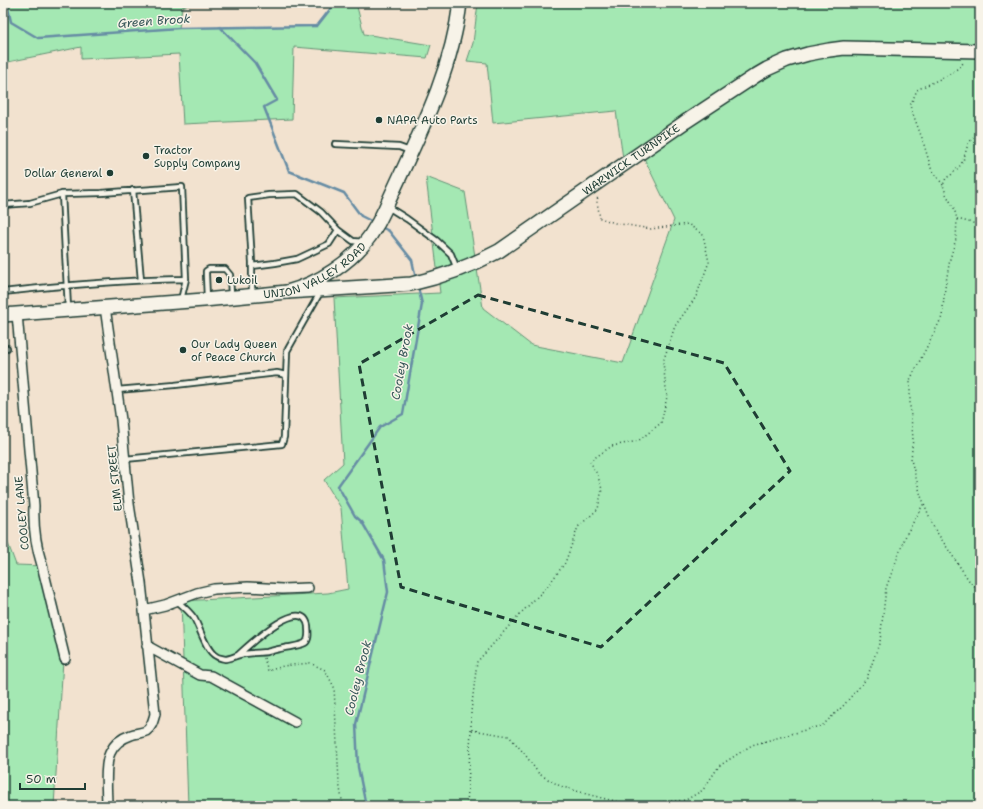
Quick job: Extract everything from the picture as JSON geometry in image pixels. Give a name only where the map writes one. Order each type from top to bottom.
[{"type":"street","name":"UNION VALLEY ROAD","points":[[3,315],[207,300],[287,292],[300,288],[333,270],[361,248],[377,224],[386,206],[436,96],[454,38],[460,3]]},
{"type":"street","name":"WARWICK TURNPIKE","points":[[287,292],[417,283],[458,271],[484,259],[499,251],[755,76],[787,60],[808,54],[844,48],[980,51]]},
{"type":"street","name":"ELM STREET","points":[[105,307],[117,390],[129,504],[141,583],[155,714],[150,727],[146,731],[120,740],[114,745],[110,752],[106,769],[107,806]]},
{"type":"street","name":"COOLEY LANE","points":[[17,314],[34,506],[33,520],[35,538],[65,659]]},
{"type":"street","points":[[144,610],[165,605],[197,593],[227,588],[308,588]]},
{"type":"street","points":[[147,646],[200,675],[211,676],[295,722]]},
{"type":"lane","points":[[335,144],[399,147],[411,152]]},
{"type":"lane","points":[[3,205],[30,203],[62,194],[101,193],[182,187],[186,279],[181,301]]},
{"type":"lane","points":[[134,190],[141,280]]},
{"type":"lane","points":[[62,194],[68,310]]},
{"type":"lane","points":[[252,295],[248,198],[269,195],[297,194],[321,212],[338,230],[353,241],[365,242]]},
{"type":"lane","points":[[386,206],[436,240],[451,254],[458,271]]},
{"type":"lane","points":[[252,266],[275,264],[297,259],[329,244],[338,230]]},
{"type":"lane","points":[[207,300],[206,271],[209,269],[225,269],[230,275],[231,297]]},
{"type":"lane","points":[[3,292],[67,285],[141,280],[186,279]]},
{"type":"lane","points":[[125,459],[282,444],[284,438],[287,351],[322,290]]},
{"type":"lane","points":[[117,390],[277,373],[286,375]]},
{"type":"lane","points":[[177,601],[186,608],[193,617],[210,652],[217,657],[226,659],[238,655],[263,652],[305,642],[308,638],[309,632],[307,623],[305,619],[298,616],[289,617],[272,627],[238,655]]},
{"type":"path","points":[[966,51],[962,66],[953,73],[917,90],[910,106],[931,168],[943,185],[958,219],[956,239],[950,259],[945,288],[942,317],[910,380],[910,406],[913,438],[911,460],[921,496],[934,528],[970,582],[980,592]]},
{"type":"path","points":[[943,185],[946,178],[951,175],[963,161],[968,144],[978,134],[978,125],[980,120]]},
{"type":"path","points":[[467,806],[471,712],[477,662],[517,617],[547,587],[565,563],[578,527],[598,509],[602,489],[597,474],[590,462],[612,446],[638,441],[661,422],[667,396],[663,362],[675,326],[696,297],[709,262],[703,235],[688,224],[651,229],[615,223],[600,218],[597,202],[599,182]]},
{"type":"path","points":[[958,219],[980,225]]},
{"type":"path","points":[[471,730],[509,736],[524,753],[539,774],[560,786],[630,805],[686,800],[703,790],[719,766],[752,745],[823,725],[843,706],[867,678],[880,641],[886,588],[906,535],[924,503]]},
{"type":"path","points":[[263,652],[268,671],[283,666],[310,663],[325,670],[334,688],[339,782],[343,806]]},
{"type":"highlighted area","points":[[478,295],[724,363],[790,471],[601,647],[401,587],[359,364]]},
{"type":"green space","points":[[3,3],[196,3],[182,7],[179,28],[317,26],[335,3],[356,3],[364,34],[431,45],[427,58],[294,47],[292,119],[183,124],[179,54],[81,59],[81,47],[3,63]]},
{"type":"green space","points":[[478,3],[980,3],[980,806],[188,806],[181,601],[328,593],[348,589],[341,508],[324,480],[343,463],[334,298],[440,293],[426,177],[465,192],[483,308],[531,345],[623,363],[674,220],[641,152],[624,165],[616,111],[493,123],[487,63],[467,61],[473,43]]},
{"type":"green space","points":[[3,530],[16,565],[43,566],[63,660],[54,806],[3,806]]},
{"type":"waterway","name":"Green Brook","points":[[7,3],[11,22],[38,38],[179,28],[317,26],[335,3]]},
{"type":"waterway","name":"Cooley Brook","points":[[220,27],[255,63],[277,100],[264,107],[289,171],[344,193],[361,216],[373,222]]},
{"type":"waterway","name":"Cooley Brook","points":[[381,227],[389,231],[412,260],[416,279]]},
{"type":"waterway","name":"Cooley Brook","points":[[366,806],[358,767],[356,724],[388,592],[384,560],[362,522],[355,516],[338,486],[380,427],[403,414],[422,304],[418,287]]},
{"type":"place","name":"NAPA Auto Parts","points":[[379,120]]},
{"type":"place","name":"Tractor Supply Company","points":[[146,156]]},
{"type":"place","name":"Dollar General","points":[[110,173]]},
{"type":"place","name":"Lukoil","points":[[219,280]]},
{"type":"place","name":"Our Lady Queen of Peace Church","points":[[183,350]]}]
